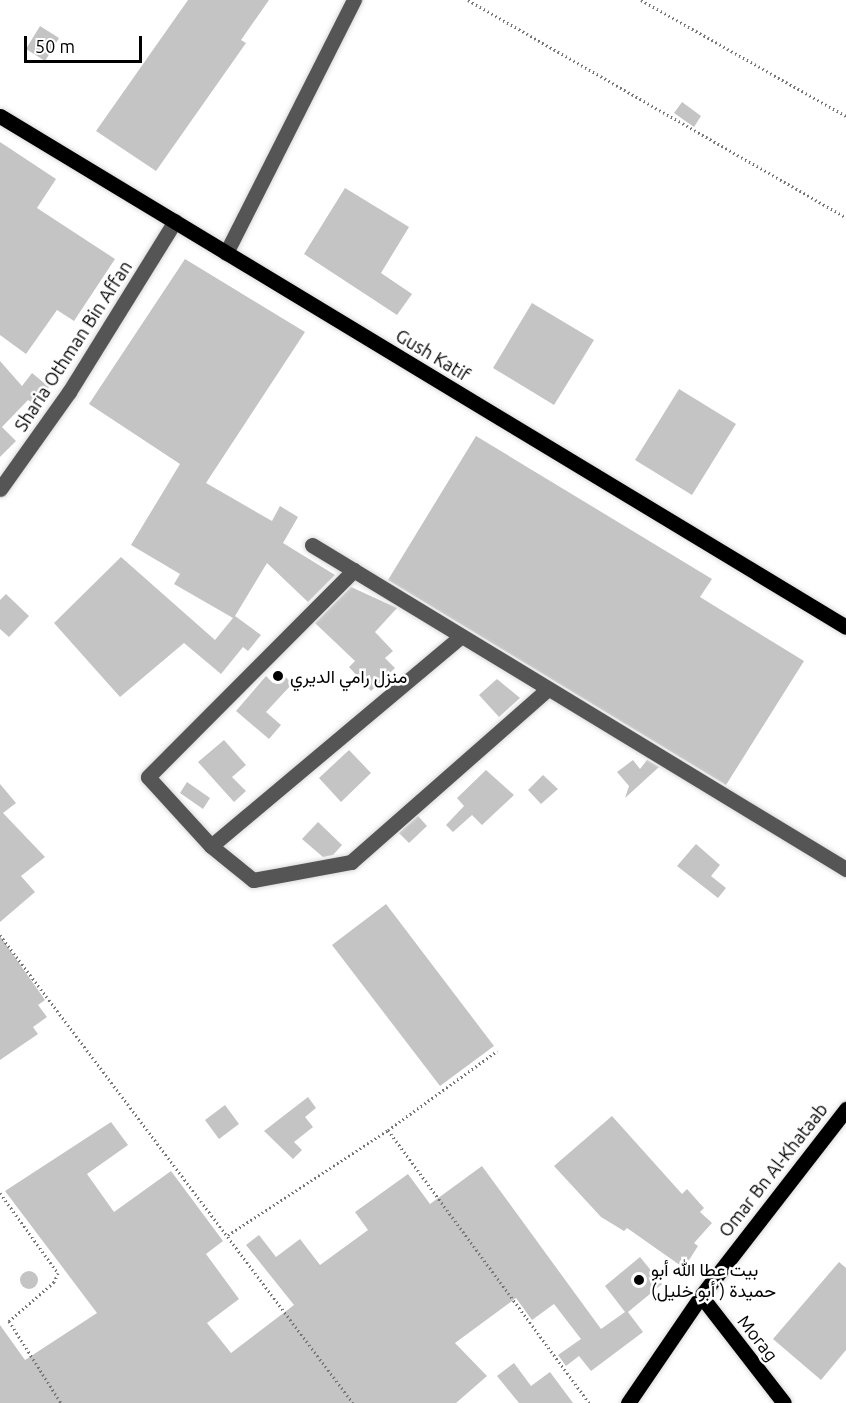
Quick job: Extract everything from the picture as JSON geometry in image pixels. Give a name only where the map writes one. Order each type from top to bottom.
[{"type":"main road","name":"Gush Katif","points":[[0,116],[846,627]]},
{"type":"main road","name":"Omar Bn Al-Khataab","points":[[628,1403],[701,1296],[846,1109]]},
{"type":"main road","name":"Morag","points":[[701,1296],[784,1403]]},
{"type":"street","points":[[226,253],[354,0]]},
{"type":"street","name":"Sharia Othman Bin Affan","points":[[0,489],[69,392],[175,221]]},
{"type":"street","points":[[312,544],[547,690],[846,869]]},
{"type":"street","points":[[354,570],[148,777],[211,846],[253,880],[351,862],[547,690]]},
{"type":"street","points":[[211,846],[461,636]]},
{"type":"path","points":[[468,0],[846,216]]},
{"type":"path","points":[[641,0],[846,116]]},
{"type":"path","points":[[0,935],[353,1403]]},
{"type":"path","points":[[228,1235],[388,1130],[497,1051]]},
{"type":"path","points":[[388,1130],[589,1403]]},
{"type":"path","points":[[0,1193],[58,1273],[54,1282],[9,1321],[61,1403]]},
{"type":"building","points":[[188,0],[269,0],[241,40],[246,43],[156,171],[96,131]]},
{"type":"building","points":[[40,26],[59,38],[45,61],[26,49]]},
{"type":"building","points":[[682,102],[701,116],[694,127],[674,113]]},
{"type":"building","points":[[0,142],[56,179],[37,208],[115,259],[74,321],[57,310],[26,354],[0,335]]},
{"type":"building","points":[[345,188],[409,227],[381,273],[412,294],[397,315],[304,254]]},
{"type":"building","points":[[185,259],[305,332],[206,483],[272,521],[280,506],[298,517],[283,543],[335,575],[308,602],[267,563],[235,616],[261,635],[248,651],[243,647],[221,674],[184,643],[120,697],[54,623],[121,557],[215,640],[233,618],[174,584],[180,574],[131,545],[180,464],[89,404]]},
{"type":"building","points":[[532,303],[594,340],[554,405],[493,368]]},
{"type":"building","points":[[0,361],[22,386],[32,373],[49,387],[35,405],[28,400],[2,427],[16,441],[0,457]]},
{"type":"building","points":[[679,389],[736,424],[692,495],[635,460]]},
{"type":"building","points":[[476,436],[712,579],[700,597],[804,661],[726,785],[388,580]]},
{"type":"building","points":[[351,587],[397,608],[375,632],[393,651],[385,658],[395,668],[371,691],[349,667],[355,661],[315,623]]},
{"type":"building","points":[[6,594],[29,616],[9,637],[0,629],[0,600]]},
{"type":"building","points":[[283,674],[292,684],[266,712],[281,725],[269,739],[236,711],[266,676],[273,683]]},
{"type":"building","points":[[497,679],[520,698],[499,717],[479,695]]},
{"type":"building","points":[[224,740],[246,765],[232,777],[246,791],[234,802],[198,762]]},
{"type":"building","points":[[349,750],[371,773],[341,802],[319,778]]},
{"type":"building","points":[[633,760],[640,769],[647,760],[659,767],[625,798],[629,786],[617,772]]},
{"type":"building","points":[[486,770],[514,795],[482,825],[472,815],[453,832],[446,825],[464,806],[457,798]]},
{"type":"building","points":[[543,775],[558,789],[541,804],[528,790]]},
{"type":"building","points":[[187,782],[210,798],[203,809],[180,793]]},
{"type":"building","points":[[0,784],[16,803],[3,813],[45,857],[21,876],[35,892],[0,922]]},
{"type":"building","points":[[418,816],[427,826],[409,843],[399,833]]},
{"type":"building","points":[[318,822],[342,845],[333,855],[323,857],[302,839]]},
{"type":"building","points":[[696,844],[720,865],[711,876],[726,888],[718,898],[677,866]]},
{"type":"building","points":[[386,904],[494,1046],[440,1086],[332,945]]},
{"type":"building","points":[[0,936],[45,1000],[38,1005],[47,1017],[33,1027],[38,1034],[0,1060]]},
{"type":"building","points":[[308,1097],[316,1108],[305,1117],[313,1127],[294,1142],[302,1150],[293,1159],[264,1131]]},
{"type":"building","points":[[225,1105],[239,1124],[219,1139],[205,1120]]},
{"type":"building","points":[[612,1116],[682,1194],[687,1189],[704,1208],[700,1212],[712,1223],[694,1243],[698,1246],[684,1268],[627,1228],[624,1231],[601,1217],[554,1166]]},
{"type":"building","points":[[111,1122],[128,1145],[87,1174],[114,1212],[171,1171],[223,1241],[206,1254],[239,1299],[207,1323],[231,1353],[294,1305],[246,1245],[259,1235],[276,1257],[300,1239],[320,1265],[368,1230],[355,1212],[408,1174],[430,1204],[482,1166],[601,1329],[625,1312],[605,1286],[640,1257],[662,1284],[628,1312],[643,1332],[591,1371],[579,1356],[566,1366],[558,1355],[581,1339],[554,1304],[532,1320],[516,1298],[455,1343],[487,1376],[456,1403],[0,1403],[0,1325],[25,1360],[97,1313],[5,1191]]},
{"type":"building","points":[[839,1262],[846,1268],[846,1350],[821,1380],[773,1339]]},
{"type":"building","points":[[29,1271],[35,1274],[38,1280],[35,1286],[29,1289],[23,1286],[20,1280],[23,1274]]},
{"type":"building","points":[[514,1363],[531,1386],[550,1372],[573,1403],[519,1403],[497,1376]]},
{"type":"place","name":"منزل رامي الديري","points":[[278,676]]},
{"type":"place","name":"بيت عطا الله أبو حميدة ( أبو خليل)","points":[[639,1280]]}]
